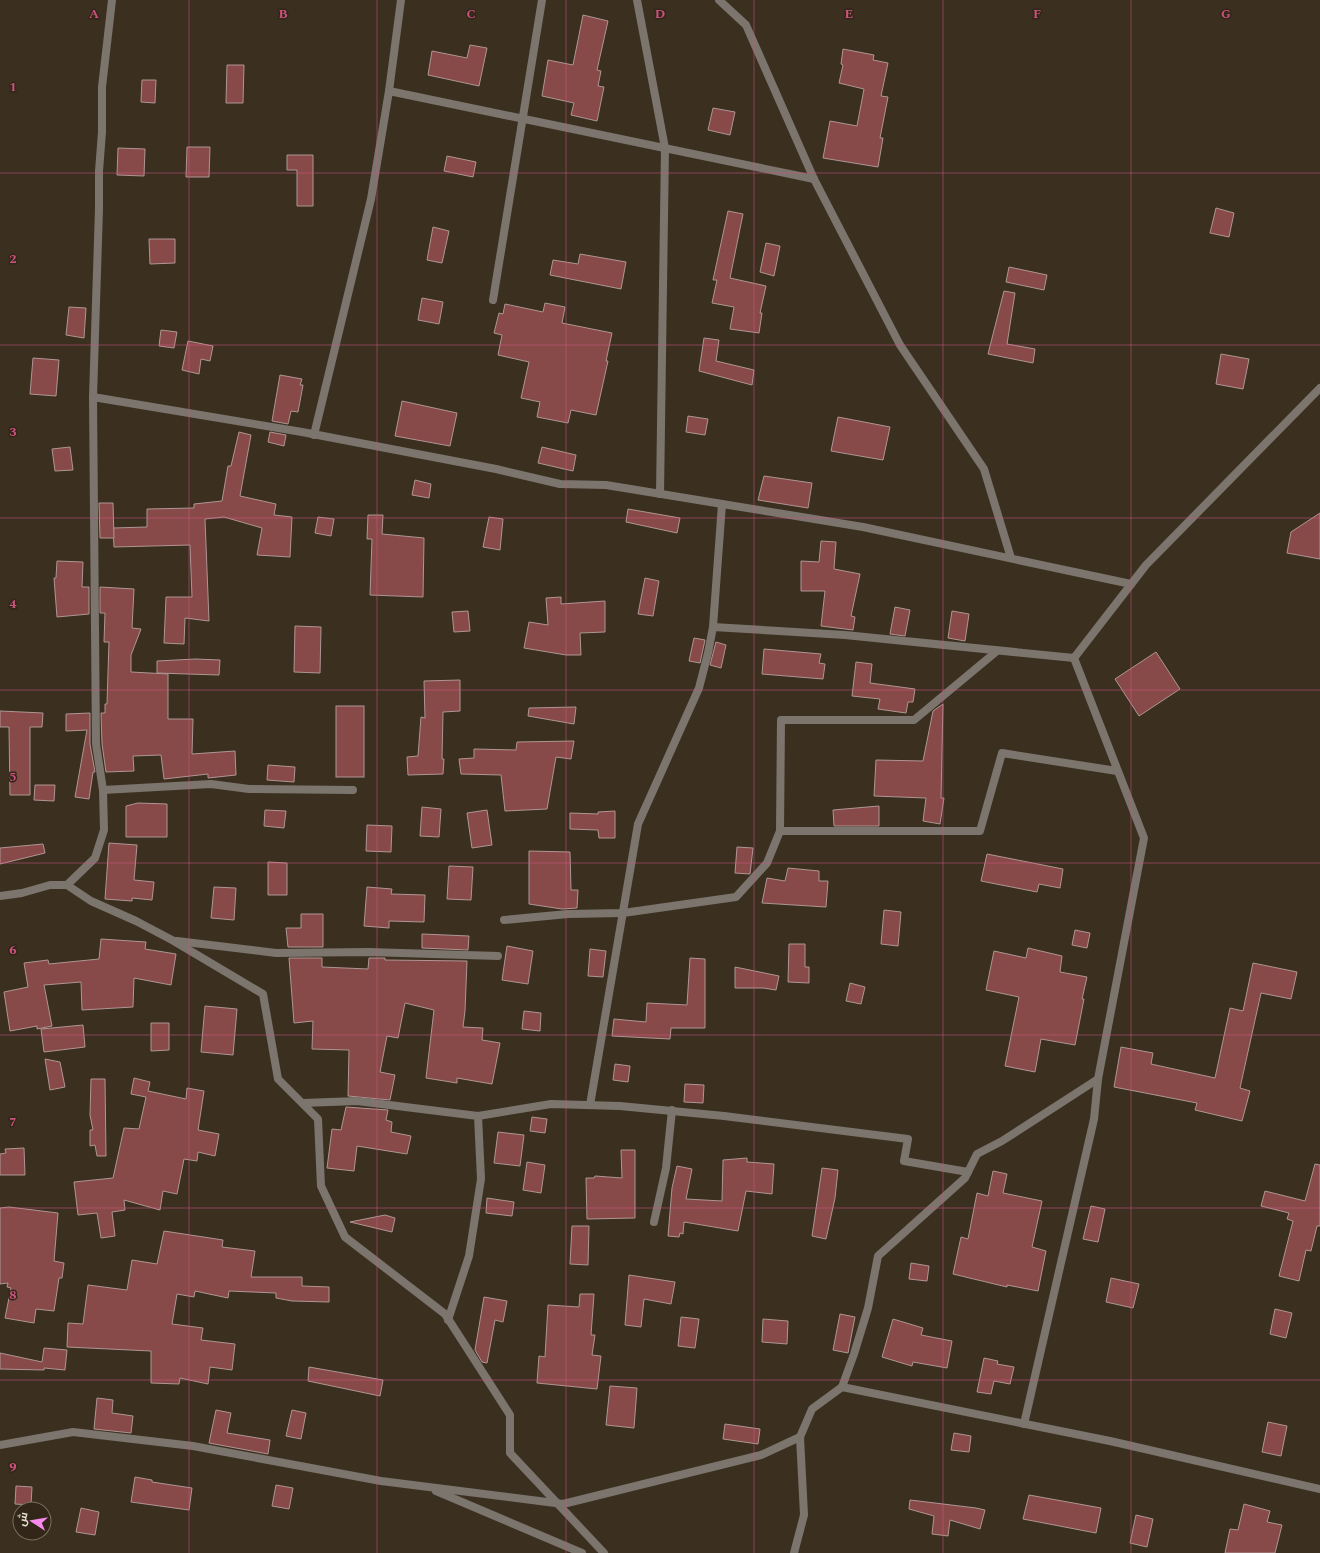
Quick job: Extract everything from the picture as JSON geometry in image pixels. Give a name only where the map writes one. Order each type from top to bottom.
[{"type":"street","points":[[67,885],[95,858],[104,830],[103,790],[96,744],[93,397],[99,171],[102,132],[102,87],[112,0]]},
{"type":"street","points":[[314,435],[371,199],[389,90],[401,0]]},
{"type":"street","points":[[493,300],[542,0]]},
{"type":"street","points":[[637,0],[665,148],[660,494]]},
{"type":"street","points":[[719,0],[746,25],[814,180],[900,345],[984,469],[1011,558]]},
{"type":"street","points":[[389,90],[814,180]]},
{"type":"street","points":[[1074,658],[1146,565],[1320,388]]},
{"type":"street","points":[[93,397],[314,435],[496,469],[560,484],[606,485],[864,527],[1131,584]]},
{"type":"street","points":[[590,1105],[638,824],[699,688],[713,627],[722,504]]},
{"type":"street","points":[[713,627],[845,635],[1074,658]]},
{"type":"street","points":[[504,920],[568,914],[623,912],[736,897],[767,863],[780,831],[781,720],[914,720],[997,651]]},
{"type":"street","points":[[1024,1424],[1094,1119],[1098,1080],[1144,838],[1074,658]]},
{"type":"street","points":[[780,831],[980,831],[1002,753],[1117,771]]},
{"type":"street","points":[[103,790],[211,784],[249,789],[353,790]]},
{"type":"street","points":[[0,896],[22,893],[50,885],[67,885],[91,900],[172,940],[263,994],[278,1079],[318,1119],[321,1186],[345,1237],[445,1314],[510,1415],[510,1453],[604,1553]]},
{"type":"street","points":[[172,940],[276,952],[369,952],[498,956]]},
{"type":"street","points":[[794,1553],[804,1515],[800,1437],[812,1409],[842,1387],[868,1308],[878,1256],[965,1178],[976,1154],[1002,1141],[1098,1080]]},
{"type":"street","points":[[302,1104],[357,1101],[478,1116],[551,1104],[672,1110],[908,1139],[904,1162],[968,1172]]},
{"type":"street","points":[[654,1222],[666,1168],[672,1110]]},
{"type":"street","points":[[448,1320],[469,1256],[481,1179],[478,1116]]},
{"type":"street","points":[[842,1387],[1118,1443],[1320,1489]]},
{"type":"street","points":[[0,1446],[73,1432],[193,1446],[381,1481],[563,1504],[761,1455],[800,1437]]},
{"type":"street","points":[[426,1487],[582,1553]]},
{"type":"building","points":[[583,15],[608,21],[597,70],[601,71],[598,86],[604,87],[597,121],[571,115],[574,103],[542,96],[548,60],[573,65]]},
{"type":"building","points":[[470,45],[487,48],[479,86],[428,75],[432,51],[467,58]]},
{"type":"building","points":[[843,49],[874,55],[873,60],[888,63],[881,96],[888,97],[880,138],[883,138],[878,167],[823,158],[830,121],[857,126],[864,89],[839,83],[843,65],[841,64]]},
{"type":"building","points":[[227,65],[244,65],[243,103],[226,103]]},
{"type":"building","points":[[142,80],[156,80],[155,103],[141,102]]},
{"type":"building","points":[[713,108],[735,112],[730,135],[708,130]]},
{"type":"building","points":[[187,147],[210,147],[209,177],[186,177]]},
{"type":"building","points":[[118,148],[145,149],[144,176],[117,175]]},
{"type":"building","points":[[287,155],[313,155],[313,206],[297,206],[297,170],[287,170]]},
{"type":"building","points":[[447,156],[476,162],[473,177],[444,171]]},
{"type":"building","points":[[1216,208],[1234,213],[1229,237],[1210,233]]},
{"type":"building","points":[[728,211],[743,214],[730,278],[766,286],[760,313],[762,313],[759,333],[730,329],[734,307],[712,303],[717,280],[713,280]]},
{"type":"building","points":[[433,227],[449,231],[442,263],[427,260]]},
{"type":"building","points":[[149,239],[175,239],[175,263],[150,264]]},
{"type":"building","points":[[766,243],[780,246],[774,276],[760,272]]},
{"type":"building","points":[[580,254],[626,262],[621,289],[550,275],[553,260],[578,264]]},
{"type":"building","points":[[1009,267],[1047,275],[1044,290],[1006,282]]},
{"type":"building","points":[[1004,291],[1015,293],[1007,344],[1035,349],[1033,363],[988,354]]},
{"type":"building","points":[[422,298],[443,302],[439,324],[418,320]]},
{"type":"building","points":[[545,303],[565,307],[562,323],[612,333],[606,361],[608,361],[596,415],[571,410],[568,423],[537,417],[540,402],[521,398],[529,362],[498,355],[502,335],[494,333],[499,313],[503,314],[505,304],[543,312]]},
{"type":"building","points":[[69,307],[86,308],[84,338],[66,335]]},
{"type":"building","points":[[161,330],[177,332],[174,348],[159,346]]},
{"type":"building","points":[[704,338],[719,340],[716,361],[754,370],[752,385],[699,371]]},
{"type":"building","points":[[188,341],[213,346],[210,361],[201,359],[199,374],[182,370]]},
{"type":"building","points":[[1221,354],[1249,359],[1243,389],[1216,384]]},
{"type":"building","points":[[33,358],[59,360],[56,396],[30,394]]},
{"type":"building","points":[[280,375],[302,379],[300,385],[303,385],[298,412],[291,411],[288,424],[272,421]]},
{"type":"building","points":[[402,401],[457,413],[450,446],[395,436]]},
{"type":"building","points":[[688,416],[708,419],[705,435],[686,432]]},
{"type":"building","points":[[838,417],[890,427],[883,460],[831,451]]},
{"type":"building","points":[[239,432],[251,435],[240,496],[276,504],[274,515],[292,517],[290,557],[257,555],[262,528],[224,517],[205,519],[209,621],[185,618],[184,644],[164,643],[166,597],[192,597],[190,545],[114,547],[113,528],[147,527],[147,509],[194,508],[194,504],[222,501],[228,466],[231,466]]},
{"type":"building","points":[[270,432],[286,435],[284,446],[268,442]]},
{"type":"building","points":[[70,447],[73,470],[55,471],[52,449]]},
{"type":"building","points":[[542,447],[576,455],[573,471],[538,463]]},
{"type":"building","points":[[764,476],[812,483],[808,508],[758,500]]},
{"type":"building","points":[[415,480],[431,484],[429,498],[412,495]]},
{"type":"building","points":[[99,503],[113,503],[114,538],[100,538]]},
{"type":"building","points":[[628,509],[680,518],[677,533],[626,522]]},
{"type":"building","points":[[1320,513],[1320,559],[1287,553],[1291,532]]},
{"type":"building","points":[[368,515],[383,515],[382,534],[424,538],[423,597],[370,595],[372,539],[367,539]]},
{"type":"building","points":[[318,517],[334,519],[331,536],[315,533]]},
{"type":"building","points":[[489,517],[503,519],[500,550],[483,547]]},
{"type":"building","points":[[821,541],[836,542],[834,569],[860,574],[851,616],[855,617],[853,630],[821,626],[825,591],[801,591],[801,561],[819,562]]},
{"type":"building","points":[[57,561],[83,562],[82,587],[89,587],[89,614],[57,617],[54,578],[56,578]]},
{"type":"building","points":[[645,578],[659,581],[653,616],[638,614]]},
{"type":"building","points":[[100,587],[134,589],[132,628],[141,629],[131,655],[131,672],[168,674],[168,719],[193,719],[192,754],[235,751],[236,775],[208,778],[208,774],[164,779],[161,755],[133,756],[134,771],[106,772],[102,744],[101,713],[105,713],[105,704],[107,704],[109,642],[104,642],[105,613],[100,613]]},
{"type":"building","points":[[561,597],[561,604],[605,601],[605,632],[580,633],[581,655],[566,655],[524,648],[529,622],[548,625],[546,598]]},
{"type":"building","points":[[895,607],[910,610],[905,636],[890,634]]},
{"type":"building","points":[[468,611],[470,631],[454,632],[452,612]]},
{"type":"building","points":[[952,611],[969,614],[965,641],[948,638]]},
{"type":"building","points":[[295,626],[321,627],[320,673],[294,672]]},
{"type":"building","points":[[694,638],[705,640],[700,663],[689,661]]},
{"type":"building","points":[[716,642],[726,645],[721,668],[710,665]]},
{"type":"building","points":[[764,649],[821,654],[819,663],[825,664],[823,679],[762,674]]},
{"type":"building","points":[[1156,652],[1180,689],[1139,716],[1115,679]]},
{"type":"building","points":[[195,659],[220,660],[219,675],[157,673],[157,661]]},
{"type":"building","points":[[856,662],[872,664],[870,683],[915,689],[913,702],[908,702],[906,713],[878,709],[880,699],[852,696]]},
{"type":"building","points":[[460,680],[460,711],[443,712],[443,774],[408,775],[407,757],[418,756],[421,717],[425,718],[424,681]]},
{"type":"building","points":[[943,704],[941,798],[944,798],[940,824],[923,821],[926,798],[874,796],[876,760],[923,761],[933,711]]},
{"type":"building","points":[[336,706],[364,706],[364,777],[336,777]]},
{"type":"building","points":[[576,707],[574,724],[528,716],[529,708]]},
{"type":"building","points":[[0,711],[43,713],[42,727],[30,727],[30,795],[10,795],[9,727],[0,727]]},
{"type":"building","points":[[90,713],[90,744],[95,772],[93,772],[89,799],[75,797],[87,730],[66,731],[66,714]]},
{"type":"building","points":[[574,741],[571,759],[556,757],[547,809],[505,811],[501,775],[461,774],[459,759],[474,758],[474,749],[516,750],[517,742]]},
{"type":"building","points":[[268,765],[295,767],[294,782],[267,780]]},
{"type":"building","points":[[35,785],[55,785],[54,801],[34,800]]},
{"type":"building","points":[[138,803],[167,804],[167,837],[126,837],[126,806]]},
{"type":"building","points":[[879,806],[879,826],[834,826],[833,810]]},
{"type":"building","points":[[422,807],[441,809],[439,837],[420,836]]},
{"type":"building","points":[[265,810],[286,811],[284,828],[264,826]]},
{"type":"building","points":[[487,810],[492,845],[472,848],[467,813]]},
{"type":"building","points":[[615,811],[615,838],[599,838],[598,830],[570,829],[570,813],[598,814],[598,812]]},
{"type":"building","points":[[367,825],[392,826],[391,852],[366,851]]},
{"type":"building","points":[[109,843],[137,845],[134,880],[154,882],[152,900],[132,898],[132,901],[105,899]]},
{"type":"building","points":[[43,844],[45,853],[0,864],[0,848]]},
{"type":"building","points":[[737,847],[753,848],[750,874],[735,873]]},
{"type":"building","points":[[529,851],[570,852],[571,890],[578,890],[577,908],[562,909],[529,904]]},
{"type":"building","points":[[987,854],[1063,869],[1060,888],[1039,884],[1037,892],[981,881]]},
{"type":"building","points":[[268,862],[287,863],[287,895],[268,895]]},
{"type":"building","points":[[449,866],[473,867],[471,900],[447,899]]},
{"type":"building","points":[[788,868],[819,871],[819,881],[828,881],[826,907],[762,903],[767,878],[785,881]]},
{"type":"building","points":[[214,887],[236,888],[234,920],[211,918]]},
{"type":"building","points":[[367,887],[392,889],[391,894],[425,895],[424,922],[389,921],[389,928],[364,926]]},
{"type":"building","points":[[884,910],[901,912],[898,946],[881,944]]},
{"type":"building","points":[[301,914],[323,914],[323,947],[288,947],[286,928],[301,928]]},
{"type":"building","points":[[1075,930],[1090,933],[1087,948],[1072,945]]},
{"type":"building","points":[[422,934],[469,936],[468,950],[422,948]]},
{"type":"building","points":[[101,939],[146,942],[145,949],[176,954],[171,985],[134,978],[133,1007],[82,1010],[81,982],[44,985],[52,1026],[37,1029],[37,1026],[10,1031],[4,992],[28,987],[24,963],[48,960],[49,964],[99,959]]},
{"type":"building","points":[[789,944],[805,944],[805,967],[809,967],[809,983],[788,982]]},
{"type":"building","points":[[507,946],[533,951],[528,984],[502,980]]},
{"type":"building","points":[[1028,948],[1062,956],[1060,972],[1087,977],[1075,1045],[1041,1039],[1035,1072],[1005,1066],[1019,997],[986,990],[994,951],[1026,958]]},
{"type":"building","points":[[590,949],[606,951],[603,977],[588,976]]},
{"type":"building","points":[[289,958],[322,958],[322,967],[368,969],[369,958],[385,958],[385,960],[467,961],[463,1027],[483,1028],[482,1040],[500,1043],[492,1084],[457,1078],[457,1083],[426,1078],[434,1010],[405,1003],[398,1038],[387,1036],[380,1072],[395,1075],[390,1100],[348,1096],[349,1050],[312,1049],[313,1021],[294,1023]]},
{"type":"building","points":[[690,958],[705,959],[705,1028],[671,1028],[670,1039],[612,1036],[614,1019],[646,1022],[647,1003],[687,1005]]},
{"type":"building","points":[[1253,963],[1297,972],[1291,999],[1261,993],[1240,1088],[1250,1091],[1242,1121],[1195,1110],[1197,1103],[1114,1087],[1121,1047],[1153,1053],[1151,1064],[1215,1078],[1230,1008],[1243,1011]]},
{"type":"building","points":[[735,967],[779,976],[776,990],[763,988],[735,988]]},
{"type":"building","points":[[850,983],[865,987],[861,1004],[846,1001]]},
{"type":"building","points":[[205,1006],[237,1009],[233,1055],[201,1052]]},
{"type":"building","points":[[524,1011],[541,1013],[540,1031],[522,1029]]},
{"type":"building","points":[[151,1023],[169,1023],[169,1050],[151,1051]]},
{"type":"building","points":[[83,1025],[85,1047],[44,1052],[41,1029]]},
{"type":"building","points":[[45,1059],[60,1062],[65,1087],[50,1090]]},
{"type":"building","points":[[615,1064],[630,1066],[628,1082],[613,1080]]},
{"type":"building","points":[[134,1078],[150,1082],[148,1091],[186,1099],[187,1088],[204,1091],[198,1130],[219,1134],[215,1156],[198,1152],[197,1161],[184,1159],[177,1194],[163,1191],[160,1210],[124,1200],[125,1210],[112,1212],[115,1236],[101,1238],[97,1213],[78,1215],[74,1182],[113,1178],[124,1128],[139,1129],[146,1097],[131,1094]]},
{"type":"building","points":[[91,1079],[105,1079],[106,1156],[97,1156],[95,1145],[90,1146],[90,1130],[93,1130],[90,1115]]},
{"type":"building","points":[[685,1084],[704,1085],[703,1103],[684,1102]]},
{"type":"building","points":[[346,1107],[388,1110],[386,1120],[392,1122],[391,1132],[411,1136],[407,1154],[357,1146],[354,1171],[327,1168],[332,1129],[341,1130]]},
{"type":"building","points":[[532,1117],[547,1119],[545,1133],[530,1131]]},
{"type":"building","points":[[498,1132],[524,1135],[520,1166],[494,1163]]},
{"type":"building","points":[[24,1148],[25,1175],[0,1175],[0,1154],[6,1153],[5,1149]]},
{"type":"building","points":[[621,1150],[635,1150],[635,1218],[587,1219],[586,1178],[594,1178],[595,1176],[622,1178]]},
{"type":"building","points":[[747,1158],[747,1162],[774,1164],[772,1194],[746,1191],[738,1231],[684,1222],[683,1234],[680,1233],[679,1237],[668,1236],[672,1188],[677,1166],[692,1169],[686,1199],[722,1201],[723,1160]]},
{"type":"building","points":[[527,1162],[545,1165],[541,1193],[523,1190]]},
{"type":"building","points":[[1315,1164],[1320,1165],[1320,1226],[1317,1226],[1311,1251],[1306,1250],[1299,1281],[1279,1276],[1293,1221],[1287,1219],[1289,1213],[1261,1206],[1265,1191],[1305,1201]]},
{"type":"building","points":[[822,1168],[838,1170],[835,1198],[826,1239],[812,1236]]},
{"type":"building","points":[[993,1171],[1007,1174],[1003,1193],[1042,1201],[1032,1247],[1046,1251],[1038,1291],[1007,1285],[1007,1287],[953,1274],[961,1237],[968,1239],[977,1193],[988,1196]]},
{"type":"building","points":[[487,1198],[514,1202],[512,1216],[486,1213]]},
{"type":"building","points":[[1091,1206],[1105,1209],[1098,1242],[1083,1239]]},
{"type":"building","points":[[9,1207],[58,1213],[54,1261],[64,1263],[62,1278],[59,1278],[54,1311],[36,1309],[34,1323],[5,1318],[11,1288],[7,1287],[8,1283],[0,1284],[0,1208]]},
{"type":"building","points":[[385,1215],[395,1218],[392,1232],[350,1222]]},
{"type":"building","points":[[572,1226],[589,1226],[588,1265],[570,1264]]},
{"type":"building","points":[[164,1231],[223,1240],[222,1247],[255,1251],[251,1277],[302,1277],[302,1286],[329,1287],[329,1302],[292,1301],[276,1298],[276,1293],[229,1291],[228,1298],[195,1291],[194,1297],[177,1294],[172,1324],[203,1328],[201,1340],[235,1344],[232,1370],[210,1367],[208,1384],[180,1378],[179,1384],[151,1383],[151,1351],[67,1347],[68,1323],[83,1324],[88,1285],[127,1290],[132,1260],[157,1264]]},
{"type":"building","points":[[911,1263],[929,1266],[927,1281],[909,1279]]},
{"type":"building","points":[[629,1275],[675,1282],[671,1304],[644,1299],[641,1327],[625,1325]]},
{"type":"building","points":[[1111,1278],[1139,1284],[1133,1308],[1106,1302]]},
{"type":"building","points":[[580,1294],[594,1294],[591,1335],[595,1335],[592,1355],[601,1356],[597,1389],[537,1383],[539,1356],[545,1357],[548,1305],[579,1307]]},
{"type":"building","points":[[484,1297],[507,1301],[503,1322],[495,1320],[487,1363],[482,1362],[475,1350]]},
{"type":"building","points":[[1275,1309],[1292,1313],[1286,1338],[1270,1334]]},
{"type":"building","points":[[840,1314],[855,1317],[848,1353],[833,1350]]},
{"type":"building","points":[[681,1317],[699,1319],[695,1348],[678,1346]]},
{"type":"building","points":[[763,1319],[788,1321],[787,1344],[762,1342]]},
{"type":"building","points":[[893,1319],[923,1328],[921,1335],[952,1341],[947,1368],[913,1362],[912,1366],[882,1357]]},
{"type":"building","points":[[44,1348],[67,1350],[65,1370],[44,1368],[44,1370],[0,1369],[0,1353],[42,1362]]},
{"type":"building","points":[[984,1358],[998,1361],[997,1364],[1014,1367],[1010,1384],[994,1381],[991,1394],[977,1392]]},
{"type":"building","points":[[309,1367],[383,1380],[380,1396],[308,1381]]},
{"type":"building","points":[[610,1386],[637,1388],[634,1428],[606,1425]]},
{"type":"building","points":[[97,1398],[113,1400],[112,1413],[133,1416],[131,1433],[94,1429]]},
{"type":"building","points":[[216,1410],[231,1413],[227,1433],[270,1440],[268,1454],[209,1443]]},
{"type":"building","points":[[292,1410],[306,1413],[301,1439],[286,1436]]},
{"type":"building","points":[[1268,1422],[1287,1426],[1281,1456],[1262,1452]]},
{"type":"building","points":[[725,1424],[760,1429],[758,1444],[723,1439]]},
{"type":"building","points":[[954,1433],[971,1436],[969,1452],[951,1450]]},
{"type":"building","points":[[135,1477],[152,1480],[152,1482],[192,1488],[189,1510],[131,1502]]},
{"type":"building","points":[[276,1485],[293,1488],[289,1509],[272,1506]]},
{"type":"building","points":[[16,1486],[32,1487],[31,1501],[15,1501]]},
{"type":"building","points":[[1029,1495],[1101,1508],[1096,1533],[1023,1519]]},
{"type":"building","points":[[910,1500],[985,1510],[980,1529],[950,1520],[948,1536],[932,1534],[934,1516],[909,1509]]},
{"type":"building","points":[[1244,1504],[1270,1511],[1267,1522],[1282,1525],[1275,1553],[1225,1553],[1230,1529],[1238,1530]]},
{"type":"building","points":[[81,1508],[99,1512],[95,1535],[76,1532]]},
{"type":"building","points":[[1136,1515],[1153,1519],[1147,1547],[1130,1543]]}]
